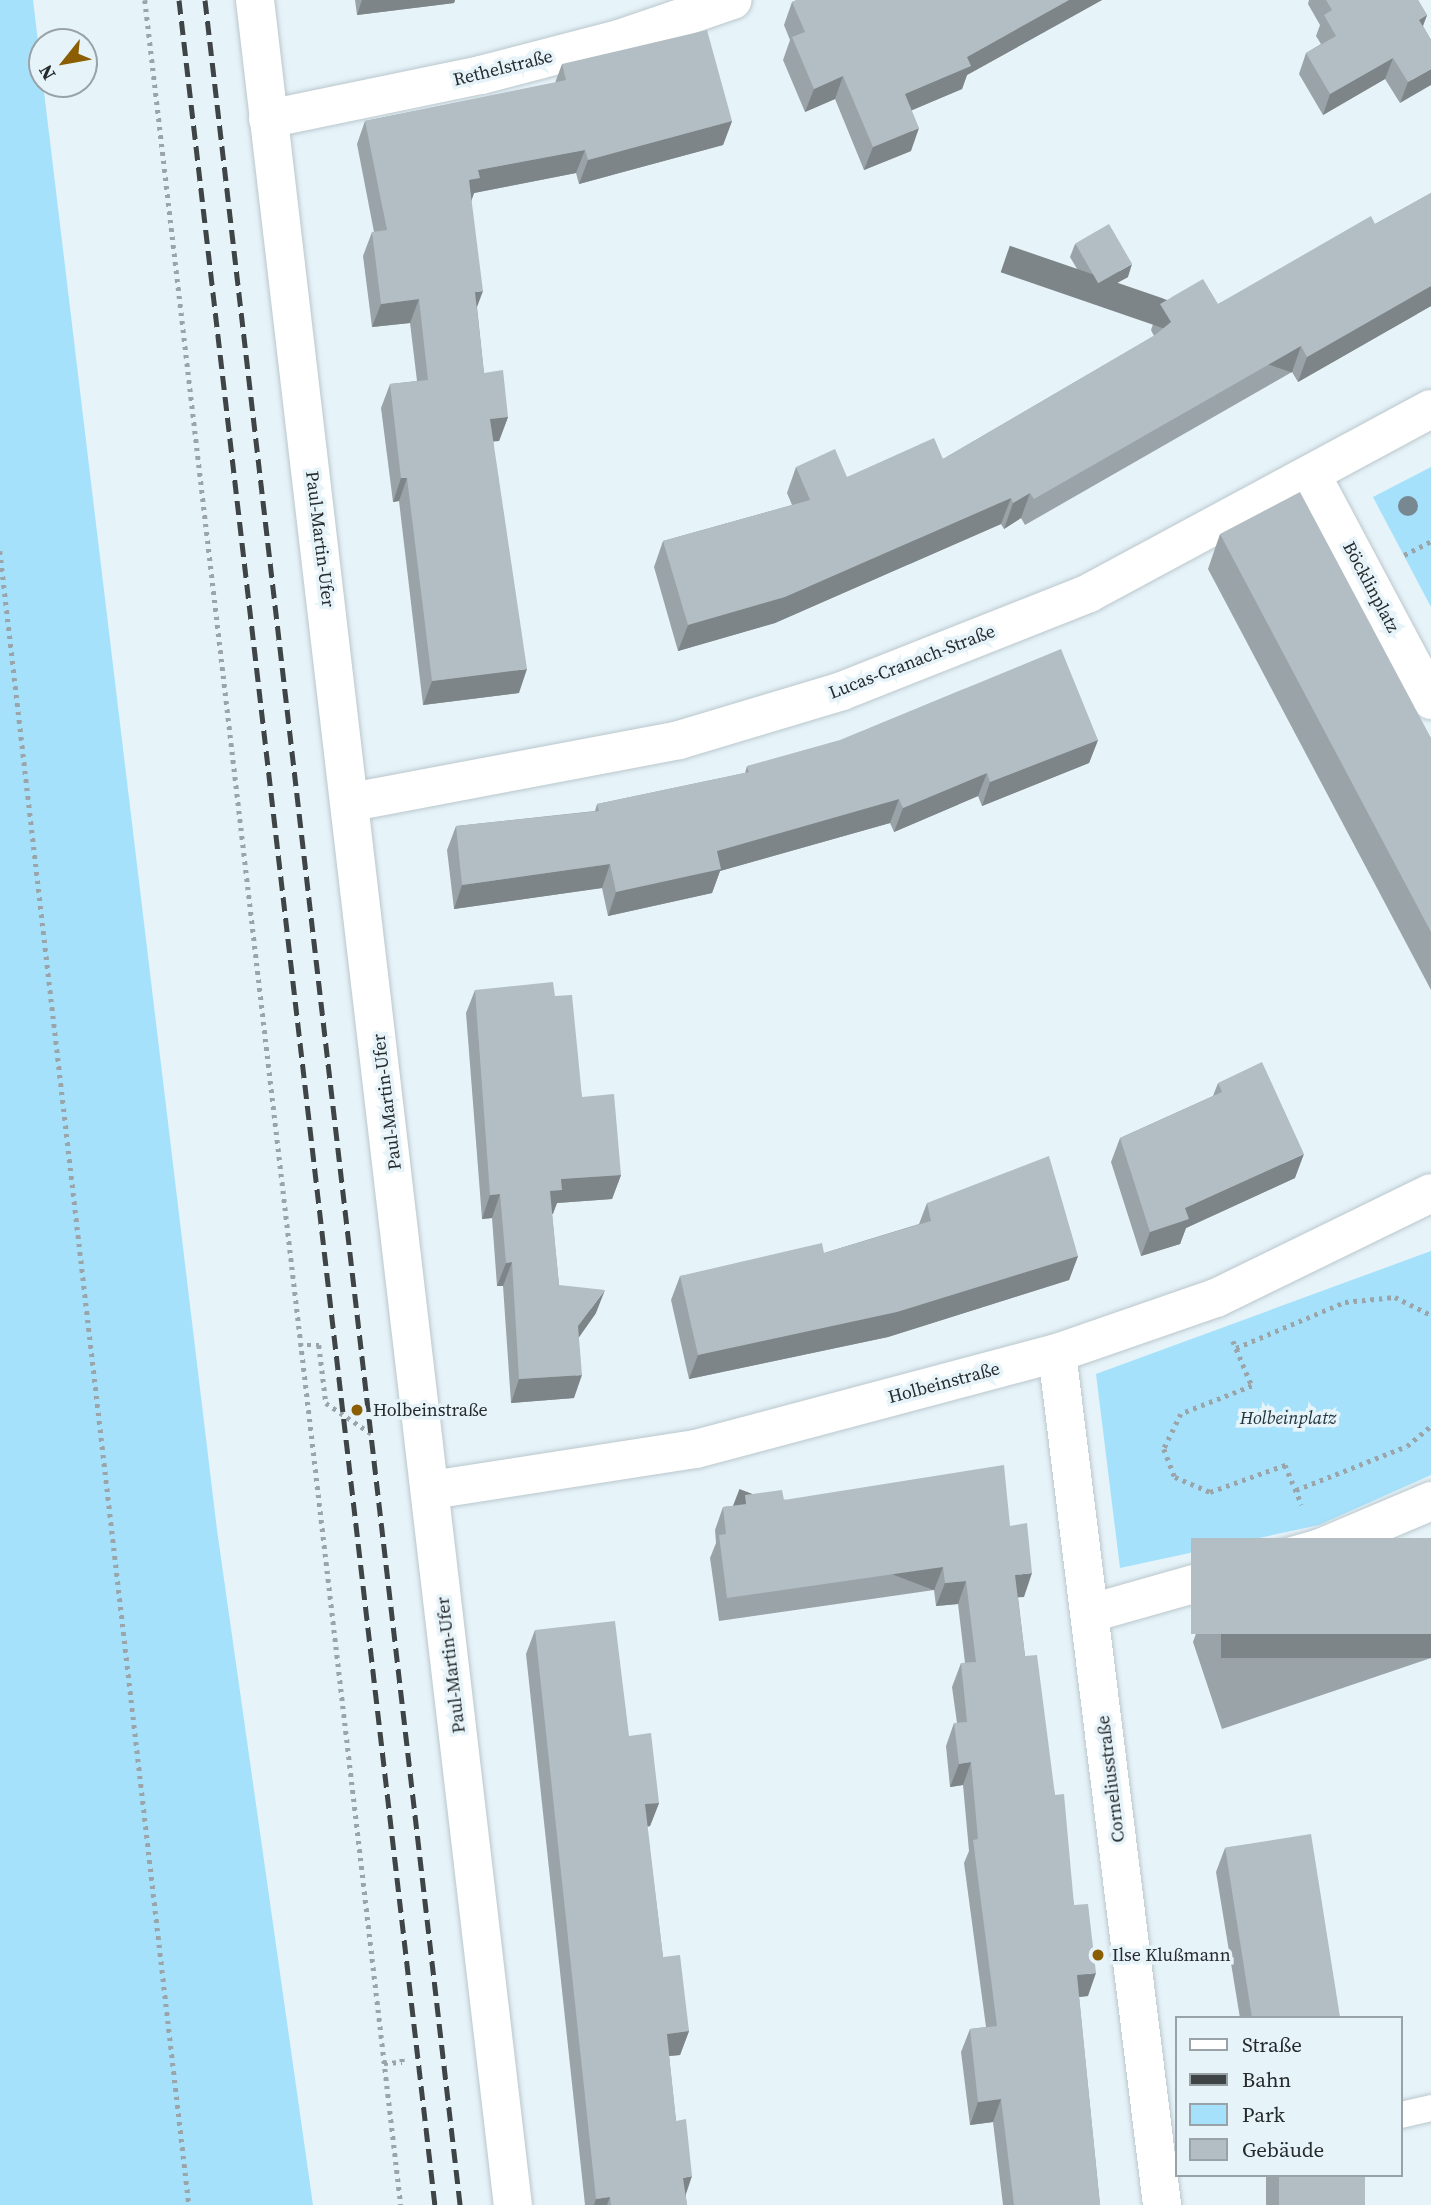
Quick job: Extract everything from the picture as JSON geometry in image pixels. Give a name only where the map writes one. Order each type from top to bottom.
[{"type":"street","name":"Paul-Martin-Ufer","points":[[255,0],[352,802],[513,2205]]},
{"type":"street","name":"Rethelstraße","points":[[268,119],[494,72],[733,0]]},
{"type":"street","name":"Lucas-Cranach-Straße","points":[[352,802],[679,740],[842,691],[1089,593],[1431,409]]},
{"type":"street","name":"Böcklinplatz","points":[[1311,474],[1431,700]]},
{"type":"street","name":"Holbeinstraße","points":[[431,1490],[696,1449],[1057,1353],[1216,1298],[1431,1193]]},
{"type":"street","name":"Corneliusstraße","points":[[1057,1353],[1091,1614],[1165,2133],[1162,2205]]},
{"type":"street","points":[[1091,1614],[1320,1548],[1431,1501]]},
{"type":"lane","points":[[1403,2115],[1431,2108]]},
{"type":"path","points":[[145,0],[299,1345],[401,2205]]},
{"type":"path","points":[[0,551],[189,2205]]},
{"type":"path","points":[[1236,1348],[1345,1302],[1395,1297],[1431,1315]]},
{"type":"path","points":[[1216,1298],[1252,1386],[1181,1414],[1164,1449],[1175,1477],[1210,1492],[1285,1465],[1320,1548]]},
{"type":"path","points":[[299,1345],[319,1345],[326,1403]]},
{"type":"path","points":[[1296,1490],[1407,1446],[1431,1426]]},
{"type":"path","points":[[384,2063],[402,2062],[401,2054]]},
{"type":"green space","points":[[0,0],[33,0],[36,28],[28,28],[28,98],[45,98],[217,1530],[313,2205],[0,2205]]},
{"type":"green space","points":[[1431,467],[1431,607],[1373,497]]},
{"type":"green space","name":"Holbeinplatz","points":[[1431,1251],[1431,1475],[1319,1525],[1120,1568],[1096,1374]]},
{"type":"building","points":[[1069,0],[967,57],[971,66],[905,94],[919,128],[873,147],[843,76],[814,89],[792,37],[805,32],[792,2]]},
{"type":"building","points":[[1326,0],[1418,0],[1427,15],[1419,20],[1431,40],[1431,69],[1408,82],[1393,58],[1330,94],[1306,53],[1336,36],[1324,15],[1332,10]]},
{"type":"building","points":[[707,30],[732,121],[588,160],[585,150],[478,170],[480,178],[469,180],[483,291],[475,292],[484,373],[503,370],[508,417],[490,419],[527,669],[432,681],[407,478],[401,478],[390,384],[428,380],[419,299],[381,304],[372,232],[387,230],[365,121],[566,80],[562,64]]},
{"type":"building","points":[[1431,193],[1431,286],[1307,357],[1301,346],[1034,499],[1030,493],[1013,503],[1011,498],[785,597],[688,625],[663,541],[810,500],[796,467],[835,449],[847,477],[934,438],[943,459],[1155,335],[1171,322],[1160,304],[1203,279],[1218,304],[1371,216],[1375,224]]},
{"type":"building","points":[[1109,224],[1132,264],[1098,283],[1075,244]]},
{"type":"building","points":[[1300,492],[1431,738],[1431,932],[1220,534]]},
{"type":"building","points":[[1061,649],[1098,740],[990,782],[987,773],[903,808],[899,799],[717,851],[721,869],[616,892],[610,864],[462,885],[456,826],[599,811],[597,804],[749,772],[747,766],[840,740]]},
{"type":"building","points":[[553,982],[555,996],[572,995],[582,1097],[614,1094],[621,1175],[561,1179],[562,1190],[550,1191],[559,1285],[605,1290],[578,1326],[582,1375],[519,1379],[512,1262],[506,1263],[500,1194],[490,1195],[475,990]]},
{"type":"building","points":[[1262,1062],[1304,1154],[1185,1208],[1189,1219],[1150,1232],[1120,1138],[1222,1092],[1218,1083]]},
{"type":"building","points":[[1049,1156],[1078,1256],[897,1312],[698,1355],[680,1276],[822,1243],[824,1253],[931,1221],[927,1203]]},
{"type":"building","points":[[1004,1465],[1010,1526],[1027,1523],[1032,1573],[1015,1575],[1025,1656],[1037,1655],[1055,1795],[1064,1794],[1074,1905],[1088,1904],[1096,1973],[1077,1975],[1100,2205],[1014,2205],[1001,2099],[978,2102],[970,2029],[997,2026],[973,1840],[978,1839],[971,1762],[959,1764],[954,1723],[967,1722],[961,1663],[976,1662],[966,1581],[945,1583],[943,1567],[727,1598],[719,1535],[726,1534],[723,1507],[746,1504],[745,1495],[782,1490],[784,1500]]},
{"type":"building","points":[[1191,1538],[1431,1538],[1431,1634],[1191,1634]]},
{"type":"building","points":[[615,1621],[629,1736],[651,1733],[659,1803],[645,1804],[663,1957],[680,1955],[689,2031],[667,2034],[676,2121],[686,2119],[692,2176],[683,2178],[687,2205],[611,2205],[610,2197],[596,2199],[535,1630]]},
{"type":"building","points":[[1311,1834],[1340,2016],[1252,2016],[1225,1848]]},
{"type":"building","points":[[1279,2177],[1365,2177],[1365,2205],[1279,2205]]},
{"type":"railway","points":[[179,0],[435,2205]]},
{"type":"railway","points":[[205,0],[460,2205]]},
{"type":"place","name":"Holbeinstraße","points":[[357,1410]]},
{"type":"place","name":"Ilse Klußmann","points":[[1098,1955]]}]
